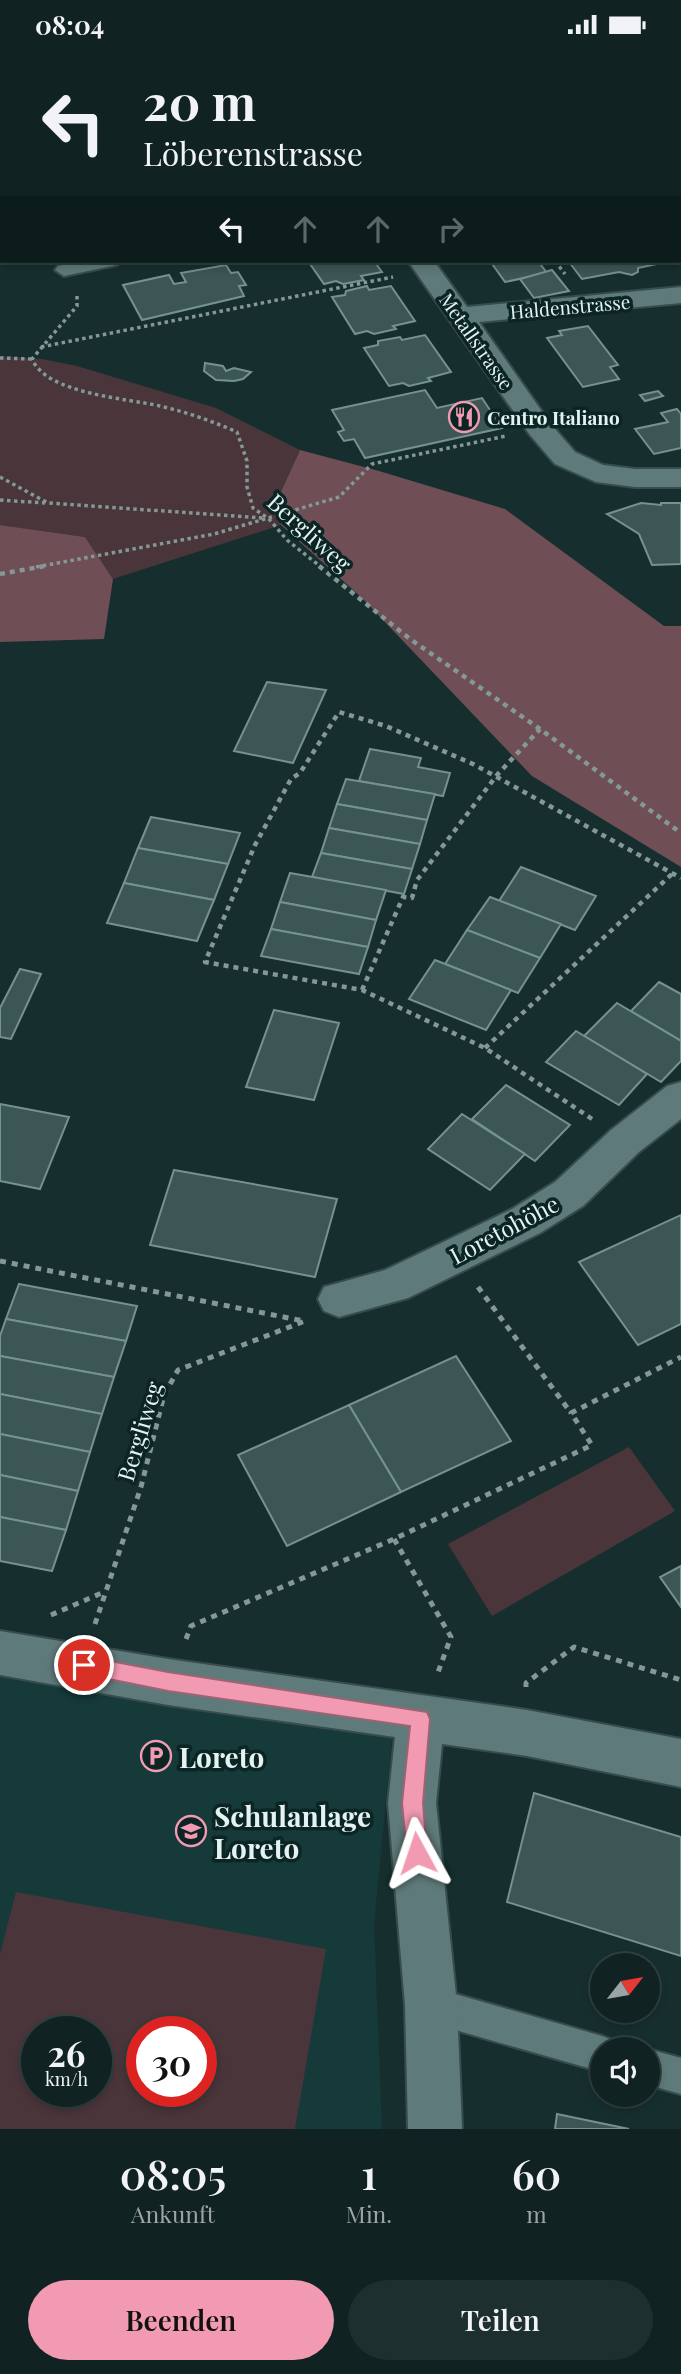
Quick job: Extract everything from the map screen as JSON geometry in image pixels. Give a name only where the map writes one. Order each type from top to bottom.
[{"type":"street","name":"Metallstrasse","points":[[424,265],[540,429],[565,458],[596,473],[635,478],[681,478]]},
{"type":"street","name":"Haldenstrasse","points":[[460,316],[681,295]]},
{"type":"street","name":"Loretohöhe","points":[[339,1299],[393,1286],[526,1221],[569,1194],[625,1141],[681,1097]]},
{"type":"street","points":[[0,1653],[168,1682],[527,1733],[681,1763]]},
{"type":"street","points":[[421,1719],[412,1803],[431,2005],[435,2129]]},
{"type":"lane","points":[[64,269],[99,263]]},
{"type":"lane","points":[[431,2005],[590,2051]]},
{"type":"lane","points":[[660,2070],[681,2076]]},
{"type":"path","points":[[40,347],[424,265]]},
{"type":"path","points":[[0,358],[32,359],[77,306],[76,291],[64,269]]},
{"type":"path","name":"Bergliweg","points":[[32,359],[37,371],[68,387],[162,406],[212,421],[237,432],[247,461],[247,487],[253,508],[269,519],[287,540],[410,639],[540,729],[681,833]]},
{"type":"path","points":[[0,574],[214,534],[339,497],[372,464],[540,429]]},
{"type":"path","points":[[0,477],[48,503]]},
{"type":"path","points":[[0,500],[269,519]]},
{"type":"path","points":[[625,1141],[485,1048],[362,990],[205,962],[255,845],[291,779],[300,773],[339,712],[384,723],[435,743],[497,775],[577,824],[681,878]]},
{"type":"path","points":[[362,990],[403,897],[412,898],[417,880],[497,775],[540,729]]},
{"type":"path","points":[[485,1048],[550,991],[672,874]]},
{"type":"path","points":[[168,1682],[191,1626],[394,1539],[592,1445],[532,1357],[455,1257]]},
{"type":"path","points":[[0,1261],[305,1321]]},
{"type":"path","name":"Bergliweg","points":[[105,1592],[141,1487],[164,1395],[178,1370],[305,1321],[339,1299]]},
{"type":"path","points":[[571,1413],[681,1357]]},
{"type":"path","points":[[394,1539],[451,1637],[421,1719]]},
{"type":"path","points":[[527,1733],[526,1683],[574,1647],[681,1680]]},
{"type":"shaded area","points":[[0,356],[42,359],[77,366],[216,408],[300,450],[279,496],[281,525],[113,579],[85,537],[0,525]]},
{"type":"shaded area","points":[[300,450],[505,509],[664,626],[681,626],[681,867],[532,776],[361,597],[281,525],[279,496]]},
{"type":"shaded area","points":[[0,525],[85,537],[113,579],[104,639],[0,642]]},
{"type":"shaded area","points":[[629,1447],[675,1511],[492,1616],[448,1544]]},
{"type":"shaded area","name":"Schulanlage Loreto","points":[[0,1671],[392,1738],[374,1924],[382,2129],[0,2129]]},
{"type":"shaded area","points":[[16,1892],[326,1949],[295,2129],[0,2129],[0,1954]]},
{"type":"building","points":[[309,263],[375,263],[382,272],[361,276],[364,280],[324,284]]},
{"type":"building","points":[[491,263],[540,263],[547,273],[505,282]]},
{"type":"building","points":[[570,263],[662,263],[638,268],[638,272],[632,275],[619,272],[582,279]]},
{"type":"building","points":[[226,265],[231,273],[238,272],[246,285],[239,286],[244,296],[142,320],[123,285],[169,275],[174,284],[186,282],[181,273]]},
{"type":"building","points":[[552,270],[569,291],[534,298],[520,279]]},
{"type":"building","points":[[367,286],[369,290],[391,286],[415,321],[374,334],[367,331],[355,334],[332,297]]},
{"type":"building","points":[[588,326],[618,365],[610,367],[619,379],[583,387],[547,338],[562,335],[559,331]]},
{"type":"building","points":[[425,335],[451,372],[428,378],[431,381],[409,386],[403,383],[389,386],[364,348],[378,345],[378,341]]},
{"type":"building","points":[[205,363],[223,366],[226,371],[234,368],[251,372],[243,379],[216,380],[204,371]]},
{"type":"building","points":[[425,390],[437,408],[482,398],[502,428],[365,458],[354,439],[344,441],[338,432],[344,430],[332,410]]},
{"type":"building","points":[[658,391],[663,396],[645,401],[640,395]]},
{"type":"building","points":[[677,409],[681,414],[681,448],[654,454],[635,429],[668,422],[661,413]]},
{"type":"building","points":[[641,503],[681,503],[681,564],[652,565],[639,534],[607,514]]},
{"type":"building","points":[[267,682],[326,690],[293,763],[234,751]]},
{"type":"building","points":[[370,749],[421,758],[418,767],[450,773],[443,796],[359,781]]},
{"type":"building","points":[[346,779],[435,794],[427,820],[337,804]]},
{"type":"building","points":[[337,804],[427,820],[420,844],[329,828]]},
{"type":"building","points":[[151,817],[240,833],[228,864],[138,848]]},
{"type":"building","points":[[329,828],[420,844],[412,869],[321,853]]},
{"type":"building","points":[[138,848],[228,864],[214,900],[124,883]]},
{"type":"building","points":[[321,853],[412,869],[404,894],[312,877]]},
{"type":"building","points":[[521,867],[596,896],[575,930],[499,901]]},
{"type":"building","points":[[290,873],[386,890],[376,920],[280,902]]},
{"type":"building","points":[[124,883],[214,900],[197,941],[107,923]]},
{"type":"building","points":[[490,897],[561,924],[540,958],[467,930]]},
{"type":"building","points":[[280,902],[376,920],[368,947],[271,929]]},
{"type":"building","points":[[271,929],[368,947],[359,974],[261,956]]},
{"type":"building","points":[[467,930],[540,958],[518,993],[445,964]]},
{"type":"building","points":[[435,960],[511,990],[486,1030],[409,999]]},
{"type":"building","points":[[20,969],[41,974],[11,1039],[0,1037],[0,1008]]},
{"type":"building","points":[[659,982],[681,994],[681,1041],[631,1011]]},
{"type":"building","points":[[617,1003],[681,1041],[681,1061],[661,1082],[584,1036]]},
{"type":"building","points":[[274,1010],[339,1023],[314,1100],[246,1087]]},
{"type":"building","points":[[576,1031],[647,1074],[619,1105],[546,1062]]},
{"type":"building","points":[[506,1085],[570,1125],[535,1161],[472,1119]]},
{"type":"building","points":[[0,1104],[69,1117],[40,1189],[0,1181]]},
{"type":"building","points":[[462,1114],[525,1154],[490,1190],[428,1149]]},
{"type":"building","points":[[174,1170],[337,1199],[315,1277],[150,1245]]},
{"type":"building","points":[[681,1215],[681,1324],[638,1345],[579,1262]]},
{"type":"building","points":[[19,1284],[137,1306],[126,1341],[6,1319]]},
{"type":"building","points":[[6,1319],[126,1341],[114,1377],[0,1356],[0,1336]]},
{"type":"building","points":[[0,1356],[114,1377],[102,1414],[0,1394]]},
{"type":"building","points":[[456,1356],[511,1441],[401,1492],[349,1405]]},
{"type":"building","points":[[0,1394],[102,1414],[90,1452],[0,1434]]},
{"type":"building","points":[[349,1405],[401,1492],[287,1546],[238,1455]]},
{"type":"building","points":[[0,1434],[90,1452],[78,1491],[0,1475]]},
{"type":"building","points":[[0,1475],[78,1491],[66,1530],[0,1517]]},
{"type":"building","points":[[0,1517],[66,1530],[52,1571],[0,1561]]},
{"type":"building","points":[[681,1566],[681,1607],[660,1577]]},
{"type":"building","points":[[534,1793],[681,1837],[681,1956],[507,1902]]},
{"type":"building","points":[[557,2114],[629,2129],[555,2129]]},
{"type":"place","name":"Centro Italiano","points":[[464,417]]},
{"type":"place","name":"Loreto","points":[[156,1756]]},
{"type":"place","name":"Schulanlage Loreto","points":[[191,1831]]},
{"type":"route","points":[[84,1665],[168,1682],[421,1719],[412,1803],[417,1853]]}]
